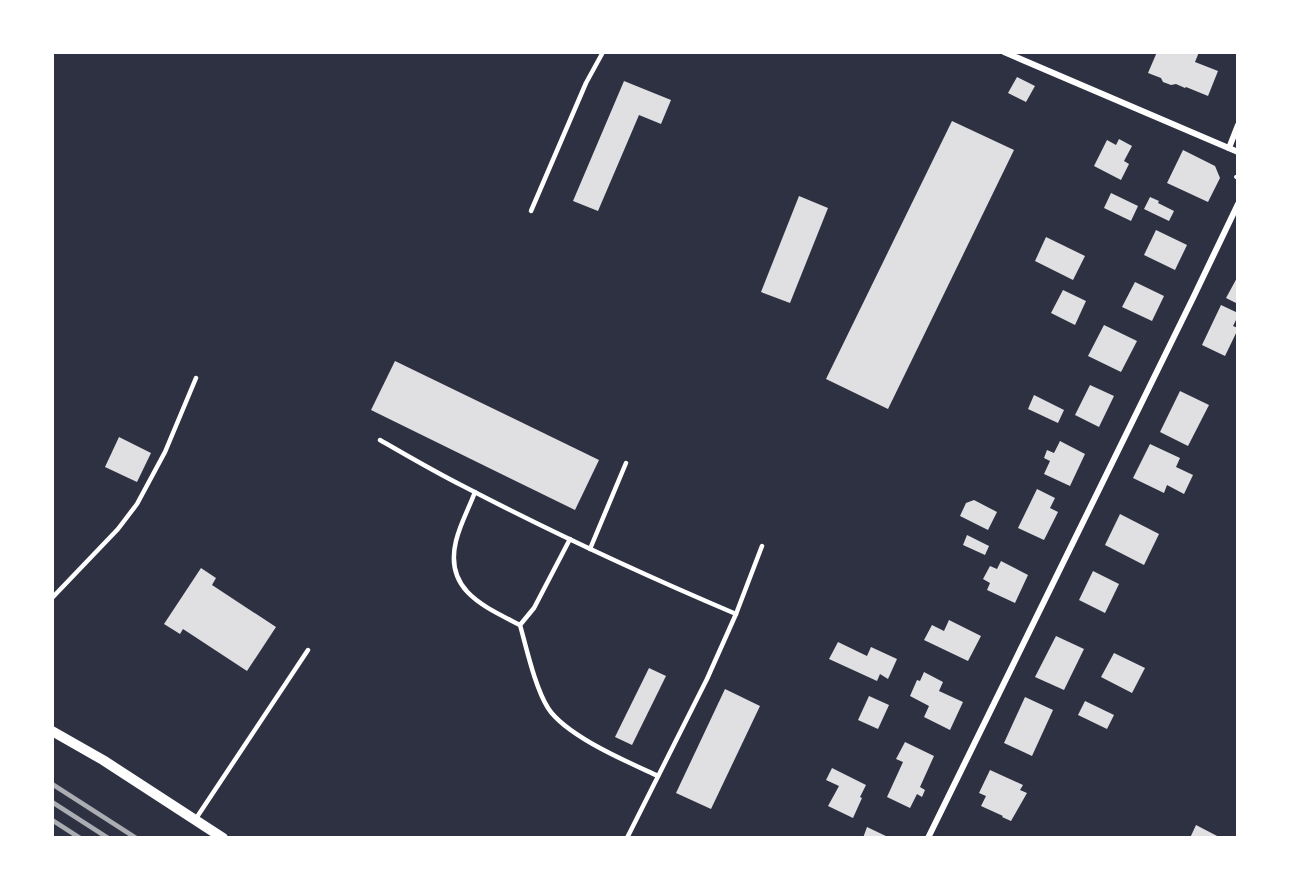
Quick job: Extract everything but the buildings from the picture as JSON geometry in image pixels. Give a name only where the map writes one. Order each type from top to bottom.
[{"type":"street","points":[[1004,52],[1238,152]]},
{"type":"street","points":[[1229,148],[1238,125]]},
{"type":"street","points":[[928,837],[1238,204]]},
{"type":"street","points":[[52,731],[103,760],[223,837]]},
{"type":"lane","points":[[531,211],[586,83],[603,52]]},
{"type":"lane","points":[[52,598],[118,529],[137,504],[165,452],[196,378]]},
{"type":"lane","points":[[380,440],[475,492],[590,549],[736,614]]},
{"type":"lane","points":[[590,549],[626,463]]},
{"type":"lane","points":[[475,492],[456,540],[453,560],[457,578],[474,599],[520,625],[535,675],[552,714],[577,734],[607,752],[658,776]]},
{"type":"lane","points":[[520,625],[534,608],[570,539]]},
{"type":"lane","points":[[627,837],[707,679],[736,614],[762,546]]},
{"type":"lane","points":[[195,820],[308,650]]},
{"type":"railway","points":[[52,784],[136,838]]},
{"type":"railway","points":[[52,802],[108,838]]},
{"type":"railway","points":[[52,820],[80,838]]}]
